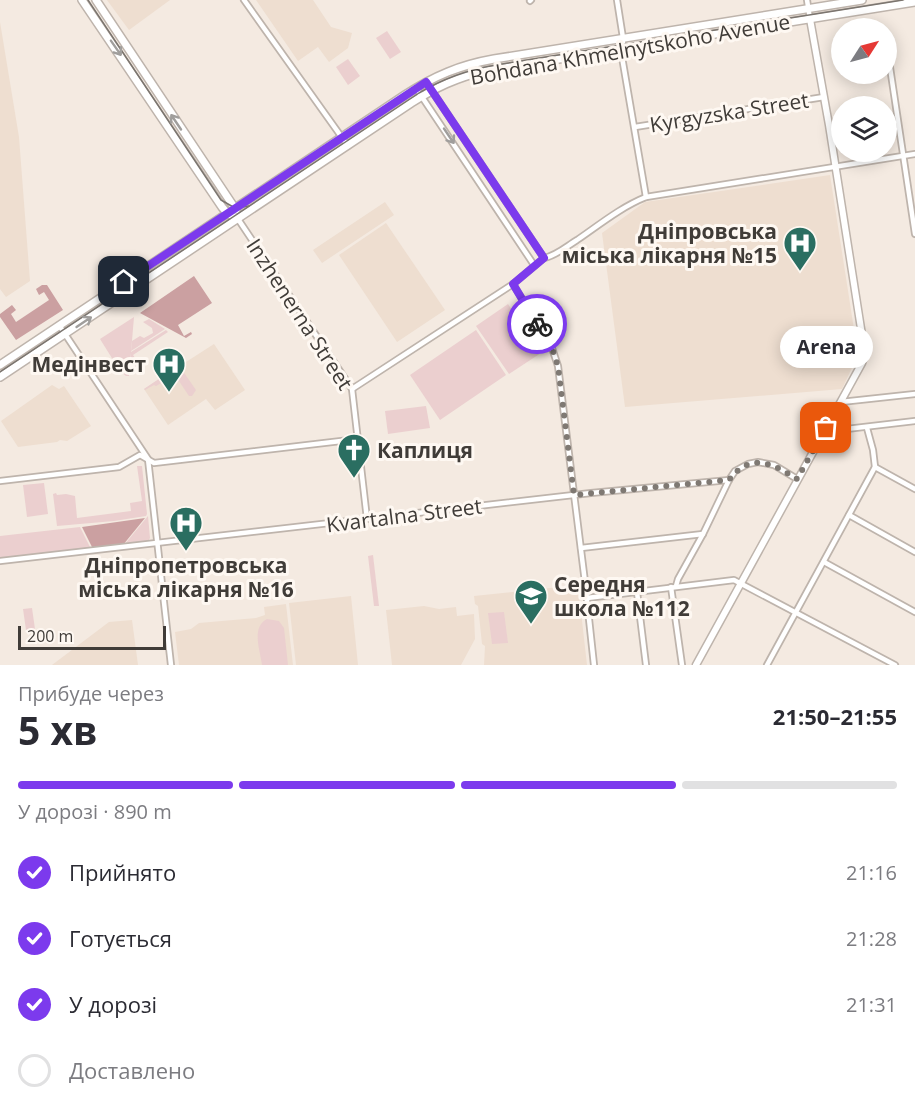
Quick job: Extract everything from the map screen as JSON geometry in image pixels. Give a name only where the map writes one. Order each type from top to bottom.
[{"type":"main road","points":[[82,0],[227,213],[238,219]]},
{"type":"main road","points":[[96,0],[235,208],[238,219]]},
{"type":"main road","name":"Bohdana Khmelnytskoho Avenue","points":[[0,365],[416,88],[445,72],[471,63],[862,0]]},
{"type":"main road","name":"Bohdana Khmelnytskoho Avenue","points":[[0,377],[432,90],[453,80],[474,74],[622,49],[915,2]]},
{"type":"main road","points":[[190,159],[198,154]]},
{"type":"main road","points":[[159,259],[165,267]]},
{"type":"street","points":[[244,0],[348,146]]},
{"type":"street","points":[[617,0],[623,38],[622,57],[646,197]]},
{"type":"street","points":[[696,665],[862,363],[865,345],[807,0]]},
{"type":"street","points":[[426,82],[544,258]]},
{"type":"street","points":[[892,84],[915,234]]},
{"type":"street","points":[[416,88],[534,265]]},
{"type":"street","name":"Kyrgyzska Street","points":[[635,127],[824,97]]},
{"type":"street","points":[[352,389],[513,284],[544,258],[566,247],[633,202],[646,197],[915,154]]},
{"type":"street","name":"Inzhenerna Street","points":[[238,219],[352,389],[367,519]]},
{"type":"street","points":[[513,284],[548,340],[560,377],[594,665]]},
{"type":"street","points":[[59,326],[148,459],[171,665]]},
{"type":"street","points":[[21,351],[26,360]]},
{"type":"street","points":[[841,402],[915,394]]},
{"type":"street","points":[[826,428],[838,430],[867,428],[915,421]]},
{"type":"street","points":[[775,665],[768,663],[875,467],[867,428]]},
{"type":"street","points":[[0,481],[119,467],[140,455],[154,463],[358,439]]},
{"type":"street","points":[[682,665],[674,587],[729,480],[735,471],[758,462],[774,465],[797,479]]},
{"type":"street","points":[[875,467],[915,489]]},
{"type":"street","name":"Kvartalna Street","points":[[0,561],[574,495],[729,480]]},
{"type":"street","points":[[849,515],[915,552]]},
{"type":"street","points":[[581,548],[703,534]]},
{"type":"street","points":[[824,562],[915,612]]},
{"type":"street","points":[[587,598],[734,580],[895,665]]},
{"type":"street","points":[[637,592],[646,665]]},
{"type":"shaded area","points":[[107,0],[170,0],[129,30]]},
{"type":"shaded area","points":[[256,0],[313,0],[331,27],[352,33],[348,48],[329,62],[318,47],[298,61]]},
{"type":"shaded area","points":[[0,22],[19,137],[30,281],[6,297],[0,289]]},
{"type":"shaded area","points":[[387,31],[401,52],[390,59],[376,38]]},
{"type":"shaded area","points":[[348,59],[360,76],[348,85],[336,67]]},
{"type":"shaded area","points":[[830,175],[858,355],[842,389],[625,407],[602,233],[645,202]]},
{"type":"shaded area","points":[[385,202],[394,215],[322,263],[313,250]]},
{"type":"shaded area","points":[[386,223],[445,310],[397,342],[339,255]]},
{"type":"shaded area","points":[[194,276],[212,303],[178,325],[184,336],[191,332],[192,334],[186,338],[140,313]]},
{"type":"shaded area","points":[[47,285],[63,310],[16,340],[0,314],[12,305],[16,310],[11,314],[16,322],[49,300],[44,292],[39,295],[36,289]]},
{"type":"shaded area","points":[[508,304],[541,353],[509,374],[476,326]]},
{"type":"shaded area","points":[[134,317],[129,376],[126,376],[120,371],[100,339]]},
{"type":"shaded area","points":[[149,319],[165,329],[131,351],[132,341],[140,336],[144,338],[153,333],[152,328],[143,322]]},
{"type":"shaded area","points":[[166,330],[168,332],[133,355],[140,365],[146,361],[148,363],[130,375],[131,352]]},
{"type":"shaded area","points":[[476,330],[506,375],[440,420],[410,375]]},
{"type":"shaded area","points":[[214,344],[245,390],[215,410],[206,399],[168,425],[144,389]]},
{"type":"shaded area","points":[[180,367],[196,390],[192,396],[189,396],[179,381],[176,382],[172,377],[156,386],[144,389],[175,368],[176,370]]},
{"type":"shaded area","points":[[52,385],[59,389],[64,386],[91,426],[67,441],[60,440],[18,447],[1,421]]},
{"type":"shaded area","points":[[426,406],[430,428],[388,434],[385,411]]},
{"type":"shaded area","points":[[137,466],[142,466],[146,516],[57,526],[53,494],[56,493],[57,495],[75,496],[77,518],[131,511],[130,503],[142,501]]},
{"type":"shaded area","points":[[44,483],[48,514],[27,517],[23,485]]},
{"type":"shaded area","points":[[148,516],[150,538],[148,542],[124,545]]},
{"type":"shaded area","points":[[145,518],[123,545],[93,549],[82,527]]},
{"type":"shaded area","points":[[80,527],[91,549],[0,559],[0,536]]},
{"type":"shaded area","points":[[373,555],[379,606],[374,606],[368,556]]},
{"type":"shaded area","name":"Середня школа №112","points":[[578,585],[587,665],[484,665],[485,646],[482,644],[478,606],[475,604],[474,596]]},
{"type":"shaded area","points":[[351,596],[358,665],[296,665],[289,603]]},
{"type":"shaded area","points":[[286,604],[293,665],[179,665],[175,632],[191,629],[199,623],[256,618],[265,615],[264,607]]},
{"type":"shaded area","points":[[424,606],[439,609],[456,607],[457,616],[474,614],[475,639],[461,665],[392,665],[386,610]]},
{"type":"shaded area","points":[[32,608],[35,629],[26,630],[23,609]]},
{"type":"shaded area","points":[[504,612],[508,643],[492,644],[488,613]]},
{"type":"shaded area","points":[[267,619],[279,621],[284,628],[288,665],[262,665],[258,633],[259,627]]},
{"type":"shaded area","points":[[132,620],[138,665],[52,665],[109,622]]},
{"type":"tram line","points":[[88,0],[221,200],[235,208],[249,206]]},
{"type":"tram line","points":[[0,372],[419,93],[447,79],[496,65],[903,0]]},
{"type":"way so far","points":[[537,324],[552,348],[558,366],[574,495],[729,480],[735,471],[758,462],[774,465],[797,479],[826,428]]},
{"type":"place","name":"Дніпровська міська лікарня №15","points":[[800,272]]},
{"type":"place","name":"Медінвест","points":[[169,393]]},
{"type":"place","name":"Arena","points":[[826,428]]},
{"type":"place","name":"Каплиця","points":[[354,479]]},
{"type":"place","name":"Дніпропетровська міська лікарня №16","points":[[186,552]]},
{"type":"place","name":"Середня школа №112","points":[[531,625]]},
{"type":"route","points":[[124,282],[426,82],[544,258],[513,284],[537,324]]}]
